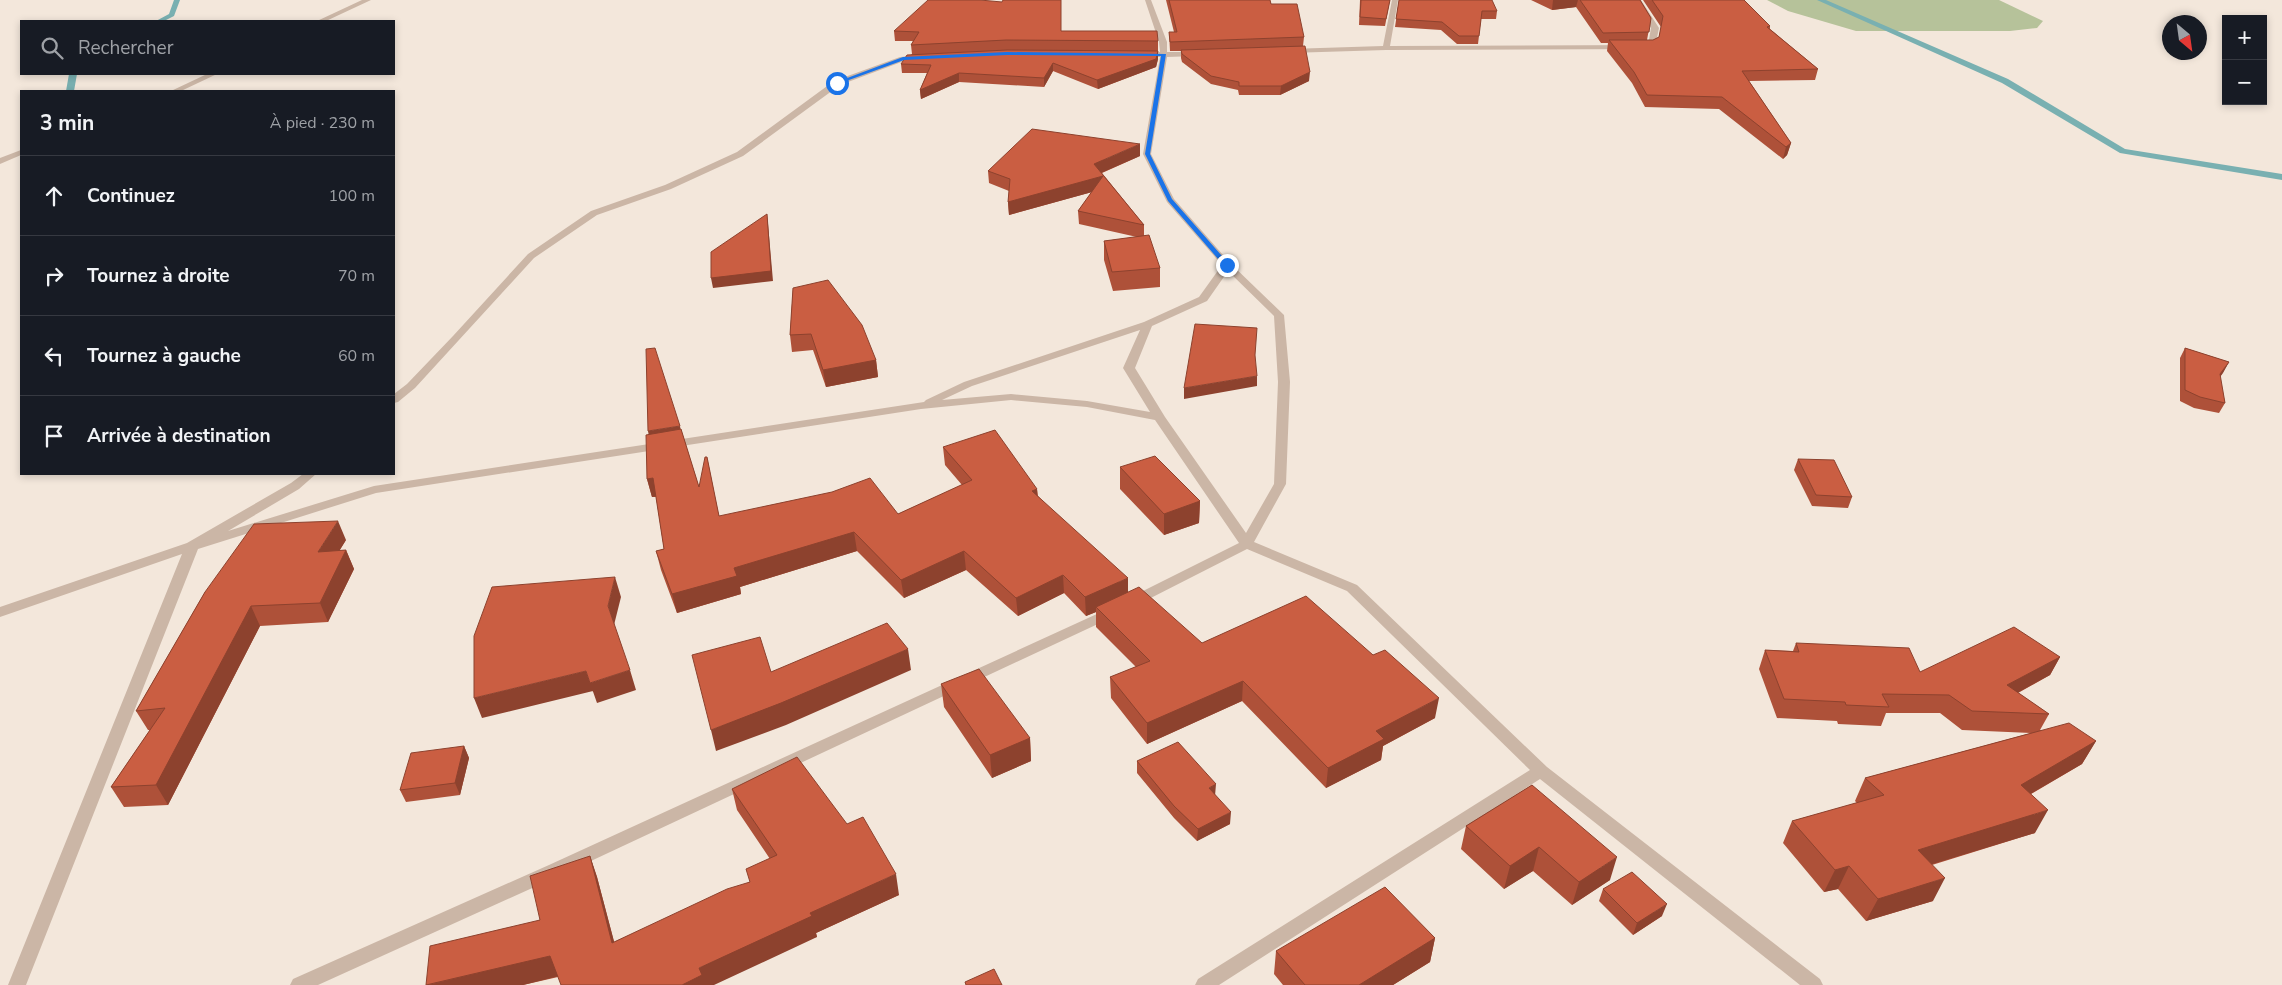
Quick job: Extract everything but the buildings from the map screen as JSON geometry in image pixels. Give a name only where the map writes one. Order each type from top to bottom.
[{"type":"street","points":[[323,20],[368,0]]},
{"type":"street","points":[[298,985],[555,870],[1146,596],[1247,544],[1280,484],[1284,382],[1279,315],[1227,265],[1170,200],[1147,154],[1164,55],[1163,42],[1148,0]]},
{"type":"street","points":[[1386,48],[1395,0]]},
{"type":"street","points":[[1280,52],[1386,48],[1651,47],[1655,28],[1638,1],[1632,0]]},
{"type":"street","points":[[1130,56],[1202,54]]},
{"type":"street","points":[[395,399],[411,386],[450,345],[531,256],[594,213],[668,187],[740,154],[837,83],[903,59],[931,57]]},
{"type":"street","points":[[177,90],[211,75]]},
{"type":"street","points":[[0,161],[20,152]]},
{"type":"street","points":[[921,406],[968,384],[1148,324],[1203,299],[1227,265]]},
{"type":"street","points":[[1148,324],[1128,368],[1159,417],[1247,544],[1352,588],[1541,771],[1814,985]]},
{"type":"street","points":[[0,612],[192,546],[374,490],[921,406],[1012,397],[1087,404],[1159,417]]},
{"type":"street","points":[[17,985],[192,546],[295,486],[309,475]]},
{"type":"street","points":[[1204,985],[1541,771]]},
{"type":"green space","points":[[1767,0],[1999,0],[2043,21],[2037,28],[2010,31],[1856,31],[1788,11]]},
{"type":"waterway","points":[[161,20],[172,15],[177,0]]},
{"type":"waterway","points":[[1820,0],[2005,81],[2123,151],[2282,177]]},
{"type":"waterway","points":[[70,90],[73,75]]},
{"type":"route","points":[[837,83],[903,59],[1007,54],[1164,55],[1147,154],[1170,200],[1227,265]]}]
